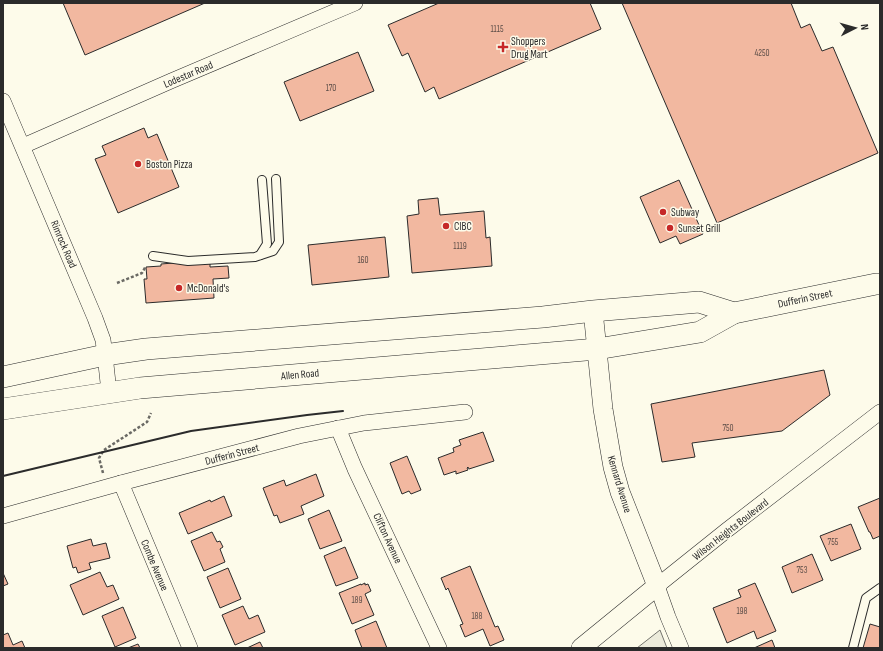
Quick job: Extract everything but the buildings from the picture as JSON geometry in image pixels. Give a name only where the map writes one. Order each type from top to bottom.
[{"type":"main road","name":"Dufferin Street","points":[[597,349],[700,332],[734,313],[879,283]]},
{"type":"main road","name":"Dufferin Street","points":[[594,311],[699,302],[734,313]]},
{"type":"main road","points":[[3,377],[105,355],[146,349],[543,317],[594,311]]},
{"type":"main road","name":"Allen Road","points":[[3,409],[140,388],[597,349]]},
{"type":"street","name":"Lodestar Road","points":[[23,146],[349,4]]},
{"type":"street","name":"Rimrock Road","points":[[3,101],[96,318],[103,340],[109,392]]},
{"type":"street","name":"Kennard Avenue","points":[[594,311],[603,408],[613,467],[620,492],[681,648]]},
{"type":"street","name":"Dufferin Street","points":[[3,516],[292,438],[364,423],[465,412]]},
{"type":"street","name":"Wilson Heights Boulevard","points":[[581,648],[733,526],[880,412]]},
{"type":"street","name":"Clifton Avenue","points":[[338,428],[355,469],[439,648]]},
{"type":"street","name":"Combe Avenue","points":[[114,485],[190,648]]},
{"type":"lane","points":[[153,256],[188,262],[255,257],[273,251],[279,242],[276,179]]},
{"type":"lane","points":[[260,255],[267,244],[262,180]]},
{"type":"lane","points":[[853,648],[866,598],[880,588]]},
{"type":"path","points":[[117,283],[142,274],[153,256]]},
{"type":"path","points":[[114,485],[99,458],[104,450],[147,422],[151,413]]},
{"type":"shaded area","points":[[660,630],[667,648],[637,648]]},
{"type":"wall","points":[[3,476],[191,431],[343,411]]},
{"type":"place","name":"Shoppers Drug Mart","points":[[503,47]]},
{"type":"place","name":"Boston Pizza","points":[[138,164]]},
{"type":"place","name":"Subway","points":[[663,212]]},
{"type":"place","name":"CIBC","points":[[446,226]]},
{"type":"place","name":"Sunset Grill","points":[[670,228]]},
{"type":"place","name":"McDonald's","points":[[179,288]]}]
